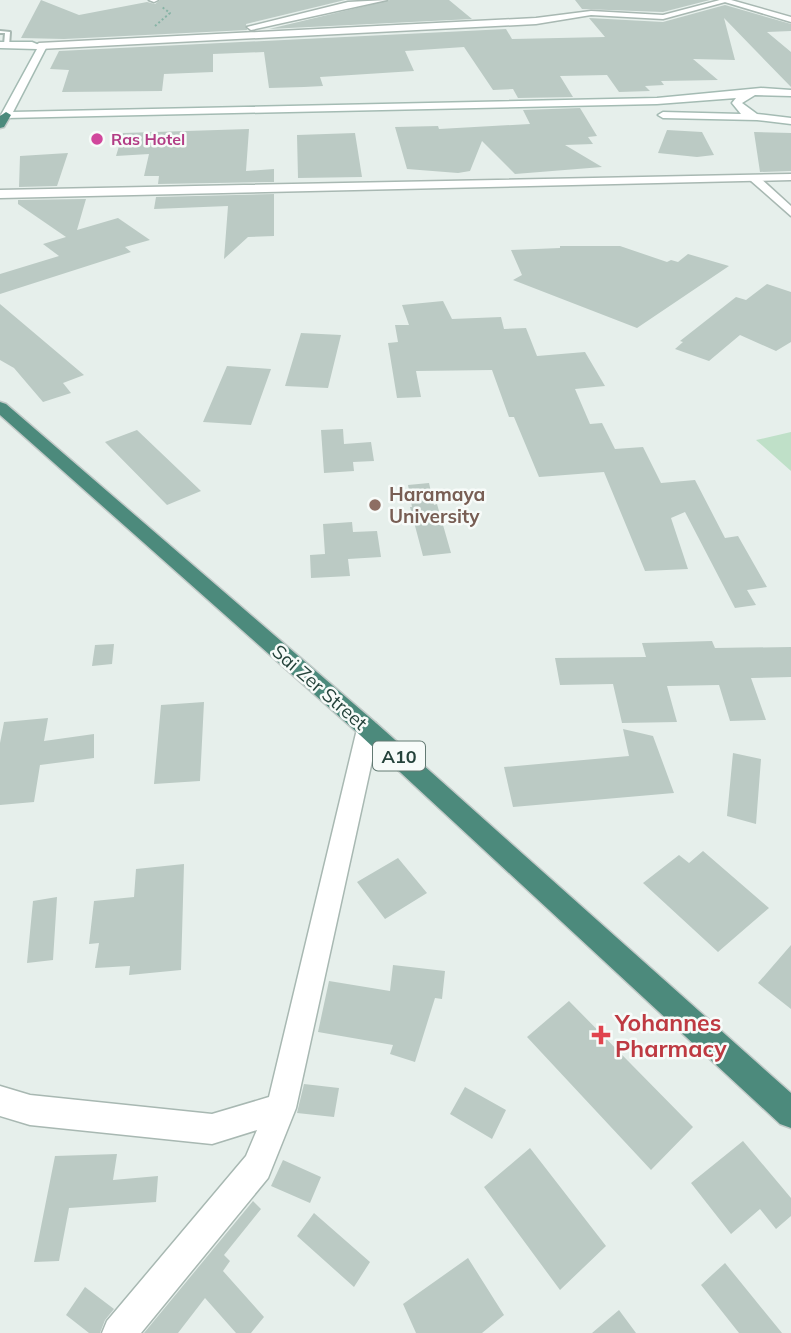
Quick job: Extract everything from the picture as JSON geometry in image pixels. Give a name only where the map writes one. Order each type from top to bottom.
[{"type":"highway","name":"Sai Zer Street","points":[[0,407],[368,729],[791,1113]]},
{"type":"street","points":[[199,39],[345,2],[383,0]]},
{"type":"street","points":[[2,46],[141,42],[536,21],[592,13],[663,17],[724,0],[791,20]]},
{"type":"street","points":[[604,2],[603,9],[663,17]]},
{"type":"street","points":[[2,46],[21,52],[32,64]]},
{"type":"street","points":[[1,121],[41,51],[39,46]]},
{"type":"street","points":[[1,121],[115,113],[687,101],[772,91],[791,93]]},
{"type":"street","points":[[747,94],[737,103],[740,108],[760,117]]},
{"type":"street","points":[[496,104],[502,118]]},
{"type":"street","points":[[287,108],[288,122]]},
{"type":"street","points":[[111,127],[115,113]]},
{"type":"street","points":[[645,116],[760,117],[791,121]]},
{"type":"street","points":[[1,121],[14,129]]},
{"type":"street","points":[[0,194],[791,177]]},
{"type":"street","points":[[754,178],[791,212]]},
{"type":"street","points":[[119,1333],[257,1167],[281,1108],[368,729]]},
{"type":"street","points":[[0,1101],[30,1110],[212,1129],[281,1108]]},
{"type":"lane","points":[[0,32],[8,32],[2,46]]},
{"type":"path","points":[[141,42],[170,13],[154,0]]},
{"type":"green space","points":[[791,432],[791,471],[756,440]]},
{"type":"building","points":[[41,0],[79,15],[147,2],[155,4],[160,0],[345,0],[246,24],[247,30],[64,39],[21,38]]},
{"type":"building","points":[[390,0],[449,0],[472,19],[269,29]]},
{"type":"building","points":[[575,0],[710,0],[663,12],[582,9]]},
{"type":"building","points":[[725,5],[791,24],[791,31],[767,32],[791,52],[791,87],[724,18],[735,60],[693,59],[718,80],[661,81],[664,85],[645,86],[650,91],[619,92],[607,75],[560,76],[573,97],[518,98],[513,89],[493,90],[464,47],[405,51],[414,71],[320,77],[323,86],[269,88],[264,52],[213,54],[213,72],[164,74],[162,91],[62,92],[69,70],[50,69],[59,51],[506,29],[512,39],[605,37],[589,18],[663,22]]},
{"type":"building","points":[[580,108],[597,136],[588,137],[593,144],[565,145],[602,167],[515,174],[482,141],[470,171],[458,173],[407,169],[395,127],[438,126],[439,129],[530,124],[523,110]]},
{"type":"building","points":[[249,129],[246,171],[274,169],[274,182],[158,184],[159,176],[144,176],[149,154],[116,156],[123,133]]},
{"type":"building","points":[[667,130],[702,132],[714,155],[697,157],[658,153]]},
{"type":"building","points":[[754,132],[791,133],[791,171],[760,172]]},
{"type":"building","points":[[355,133],[362,177],[298,178],[297,135]]},
{"type":"building","points":[[68,153],[57,186],[19,187],[20,156]]},
{"type":"building","points":[[274,194],[274,236],[248,237],[224,259],[228,206],[154,209],[156,197]]},
{"type":"building","points":[[86,199],[77,230],[118,218],[150,240],[125,247],[131,252],[0,294],[0,274],[59,256],[43,244],[66,237],[18,204],[18,200]]},
{"type":"building","points":[[560,246],[620,246],[667,262],[678,262],[688,254],[729,266],[637,328],[513,280],[522,275],[511,250]]},
{"type":"building","points":[[767,284],[791,292],[791,342],[776,351],[740,335],[709,361],[675,349],[683,342],[680,341],[736,297],[746,300]]},
{"type":"building","points":[[443,301],[452,319],[501,317],[504,329],[526,328],[537,356],[585,352],[605,386],[575,389],[590,424],[602,423],[615,449],[643,447],[661,483],[695,480],[725,538],[738,536],[767,587],[747,590],[756,605],[735,608],[685,512],[671,518],[688,569],[645,571],[604,472],[539,477],[514,417],[509,417],[492,370],[416,371],[421,397],[397,398],[388,343],[398,342],[395,325],[409,325],[402,305]]},
{"type":"building","points":[[0,304],[84,375],[63,383],[71,393],[43,402],[14,368],[0,360]]},
{"type":"building","points":[[301,333],[341,335],[328,388],[285,386]]},
{"type":"building","points":[[227,366],[271,369],[251,425],[203,422]]},
{"type":"building","points":[[343,429],[344,444],[371,442],[374,461],[353,462],[354,471],[324,473],[321,430]]},
{"type":"building","points":[[137,430],[201,491],[167,505],[105,442]]},
{"type":"building","points":[[429,483],[451,553],[423,556],[410,507],[408,485]]},
{"type":"building","points":[[352,522],[353,532],[377,531],[381,557],[348,559],[350,576],[311,578],[310,555],[325,554],[323,524]]},
{"type":"building","points":[[712,641],[715,648],[791,647],[791,677],[751,678],[766,720],[730,721],[719,685],[667,686],[677,722],[622,723],[613,684],[560,685],[555,658],[646,657],[642,643]]},
{"type":"building","points":[[114,644],[112,664],[92,666],[95,645]]},
{"type":"building","points":[[204,702],[200,781],[154,784],[161,705]]},
{"type":"building","points":[[48,718],[44,741],[94,734],[94,758],[40,765],[34,802],[0,805],[0,743],[4,722]]},
{"type":"building","points":[[623,729],[653,736],[674,793],[513,807],[504,767],[629,756]]},
{"type":"building","points":[[733,753],[761,759],[756,824],[727,816]]},
{"type":"building","points":[[703,851],[769,908],[718,952],[643,883],[679,855],[689,863]]},
{"type":"building","points":[[398,858],[427,893],[385,919],[357,882]]},
{"type":"building","points":[[184,864],[181,970],[129,975],[130,966],[95,968],[99,943],[89,944],[94,901],[134,897],[136,869]]},
{"type":"building","points":[[57,897],[53,960],[27,963],[33,901]]},
{"type":"building","points":[[791,945],[791,1009],[758,983]]},
{"type":"building","points":[[393,965],[445,971],[442,999],[435,998],[415,1062],[390,1054],[393,1045],[318,1032],[329,981],[390,991]]},
{"type":"building","points":[[569,1001],[693,1127],[651,1170],[527,1037]]},
{"type":"building","points":[[304,1084],[339,1088],[334,1117],[297,1113]]},
{"type":"building","points":[[465,1087],[506,1110],[492,1139],[450,1114]]},
{"type":"building","points":[[743,1141],[791,1198],[791,1216],[776,1229],[760,1209],[731,1234],[691,1183]]},
{"type":"building","points":[[530,1148],[606,1246],[560,1290],[484,1187]]},
{"type":"building","points":[[117,1154],[113,1180],[158,1176],[156,1202],[69,1208],[59,1261],[34,1262],[55,1156]]},
{"type":"building","points":[[283,1160],[321,1177],[310,1203],[271,1186]]},
{"type":"building","points":[[253,1201],[261,1209],[224,1255],[230,1261],[223,1271],[264,1317],[251,1333],[236,1333],[205,1298],[178,1333],[144,1333]]},
{"type":"building","points":[[314,1213],[370,1262],[354,1287],[297,1236]]},
{"type":"building","points":[[468,1258],[504,1315],[482,1333],[416,1333],[403,1304]]},
{"type":"building","points":[[725,1263],[782,1333],[739,1333],[701,1285]]},
{"type":"building","points":[[85,1287],[114,1309],[105,1320],[100,1333],[89,1333],[66,1315]]},
{"type":"building","points":[[619,1310],[636,1333],[592,1333]]},
{"type":"place","name":"Ras Hotel","points":[[97,139]]},
{"type":"place","name":"Haramaya University","points":[[375,505]]},
{"type":"place","name":"Yohannes Pharmacy","points":[[601,1035]]}]
